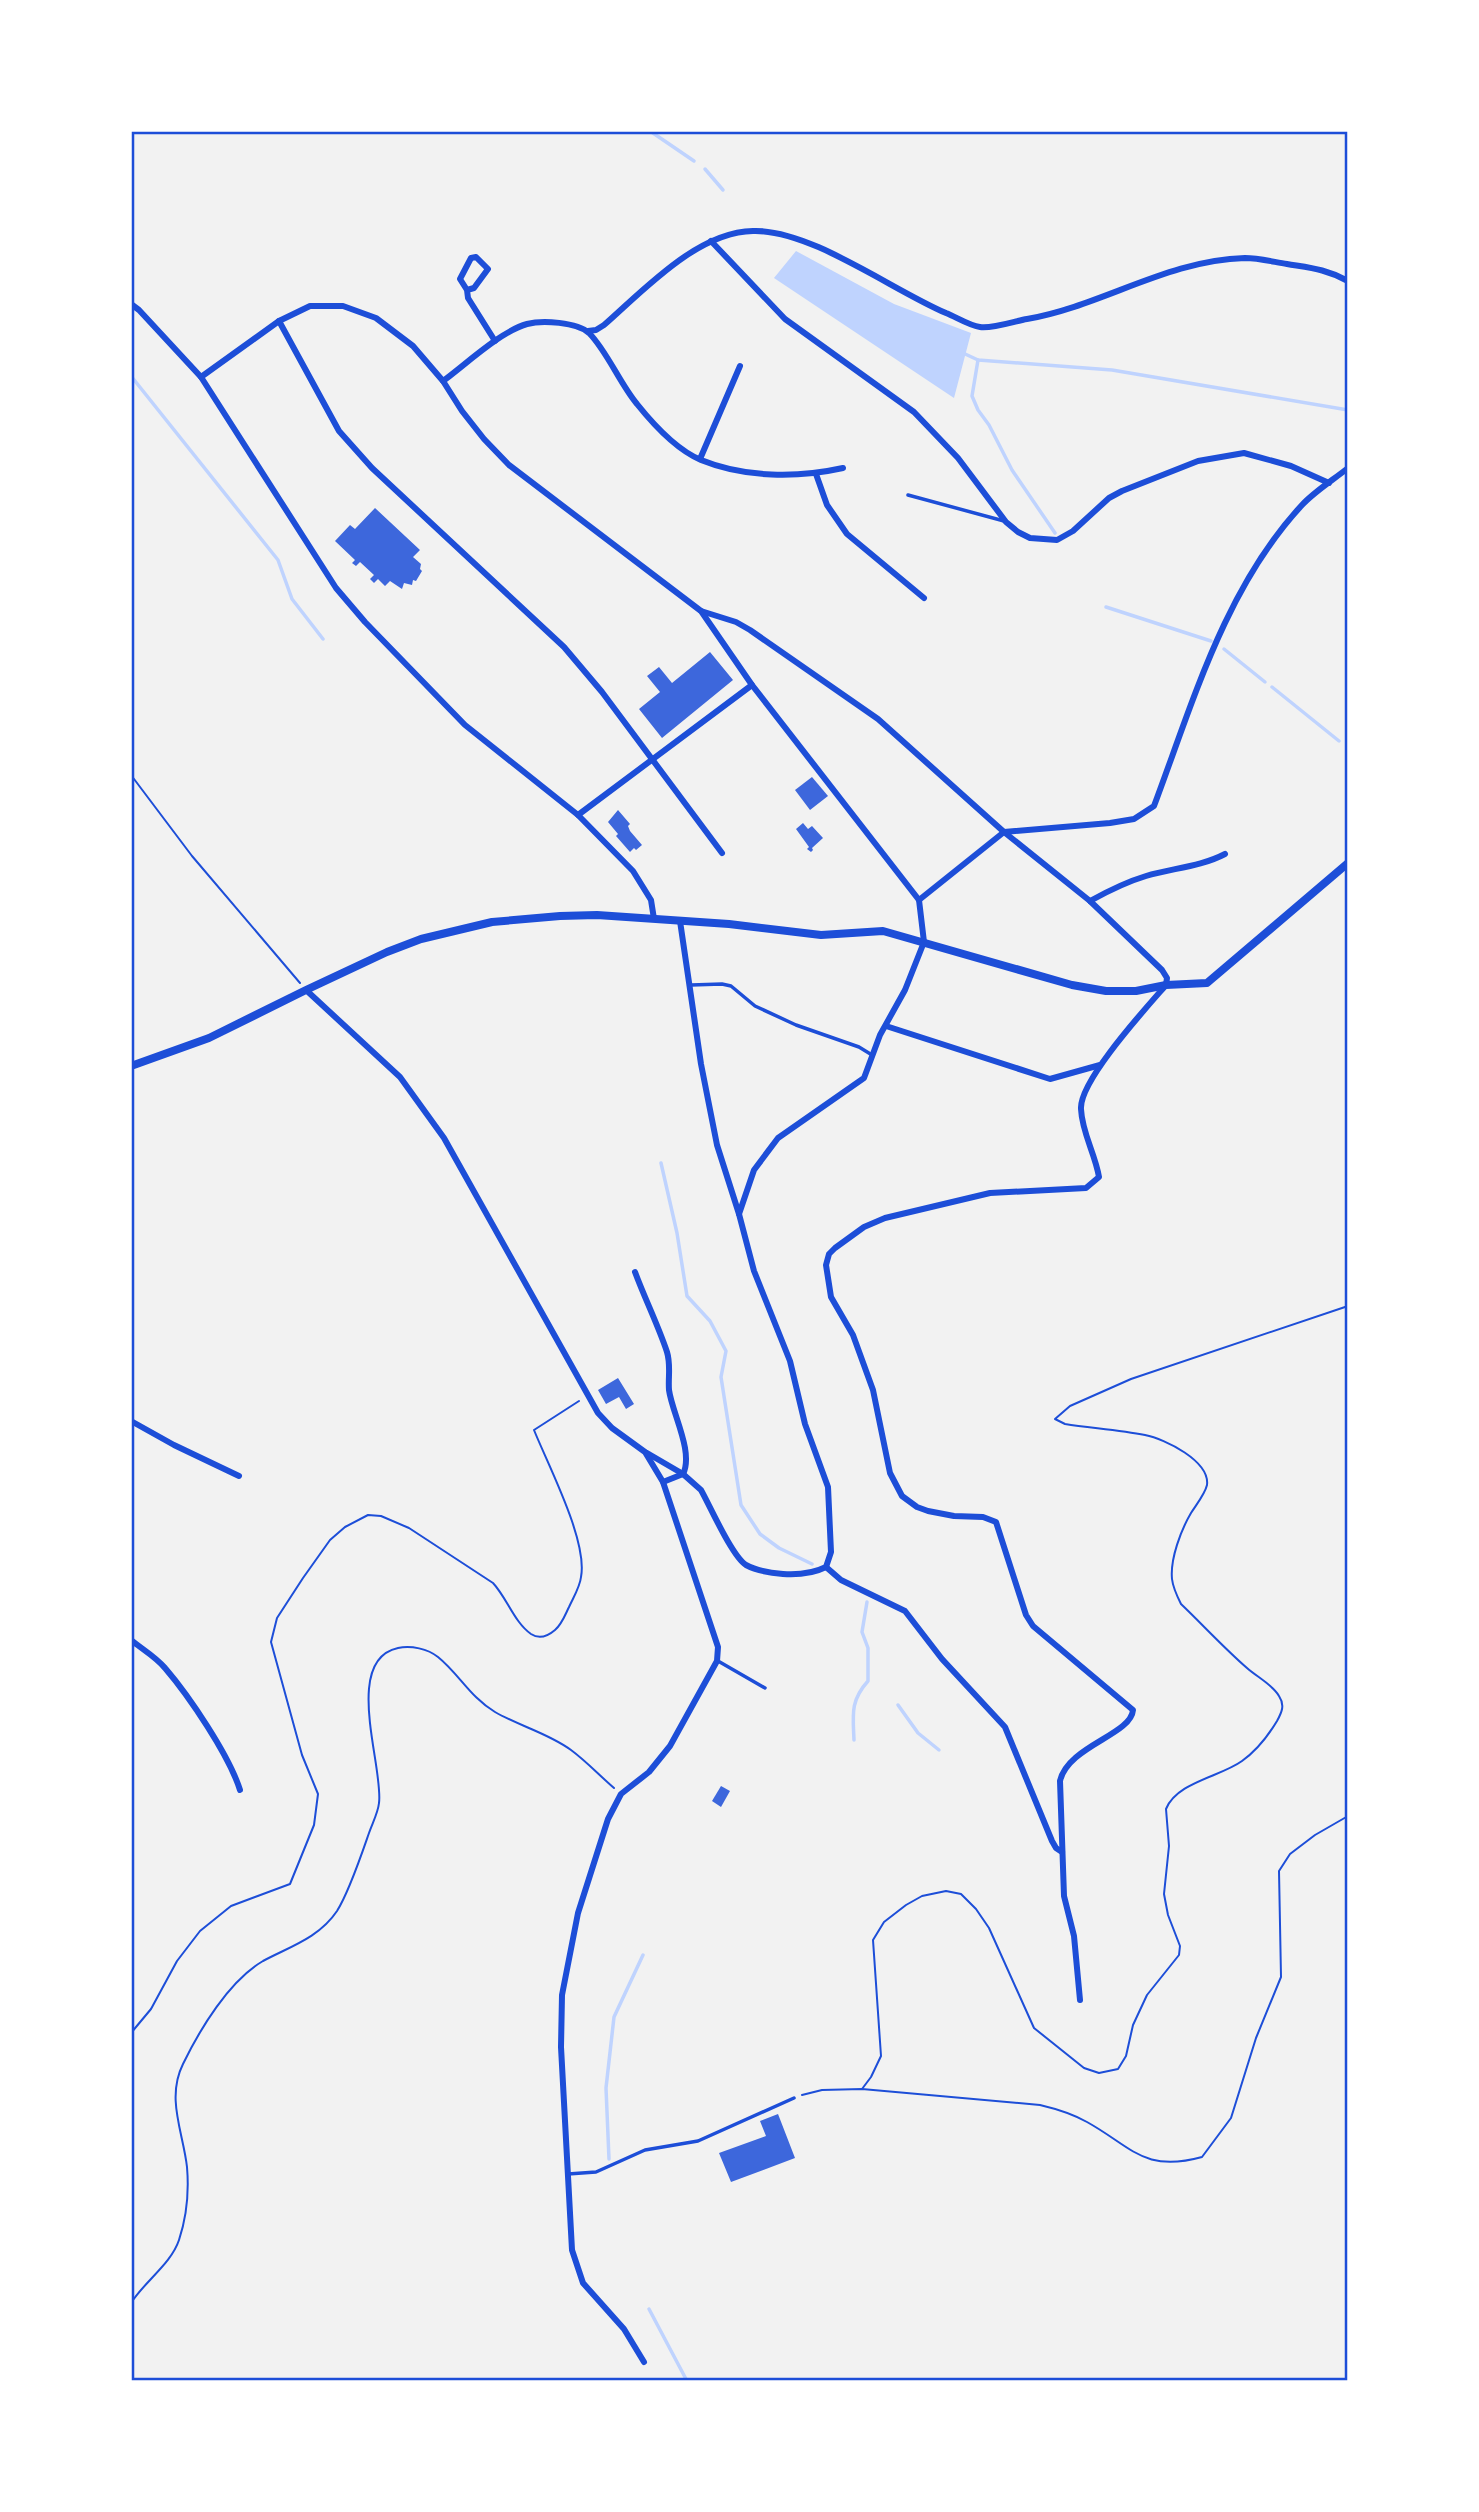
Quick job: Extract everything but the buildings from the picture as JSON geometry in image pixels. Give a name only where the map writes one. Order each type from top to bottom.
[{"type":"street","points":[[443,382],[495,341],[526,324],[558,322],[587,331],[596,330],[662,274],[711,241],[732,233],[753,231],[782,234],[816,246],[902,292],[980,327],[1064,311],[1149,278],[1183,267],[1214,262],[1247,258],[1328,271],[1348,281]]},
{"type":"street","points":[[711,241],[785,319],[914,412],[958,458],[1006,522],[1030,538],[1056,540],[1073,531],[1122,491],[1198,461],[1244,453],[1291,466],[1329,482]]},
{"type":"street","points":[[467,290],[474,288],[488,269],[476,257],[471,258],[460,279],[467,290],[468,298],[495,341]]},
{"type":"street","points":[[131,304],[201,377],[336,588],[365,622],[465,725],[578,815],[633,871],[651,900],[653,919]]},
{"type":"street","points":[[201,377],[279,321],[310,306],[343,306],[376,317],[413,346],[484,439],[509,465],[701,611],[752,685],[919,900],[923,942],[905,990],[864,1078],[778,1138],[754,1170],[739,1214]]},
{"type":"street","points":[[279,321],[339,431],[372,468],[564,647],[722,853]]},
{"type":"street","points":[[587,331],[636,403],[673,441],[700,459],[752,473],[816,474],[844,468]]},
{"type":"street","points":[[700,459],[740,366]]},
{"type":"street","points":[[919,900],[1004,832],[1110,823],[1133,819],[1154,806],[1214,648],[1235,602],[1262,557],[1303,504],[1348,468]]},
{"type":"street","points":[[816,474],[827,505],[847,534],[924,598]]},
{"type":"street","points":[[701,611],[736,622],[750,630],[878,719],[1004,832],[1090,901],[1162,970],[1167,978],[1167,985],[1100,1065],[1080,1105],[1085,1133],[1098,1168],[1099,1177],[1095,1182],[1086,1188],[990,1193],[885,1218],[864,1227],[829,1254],[826,1265],[826,1279],[831,1297],[853,1335],[873,1390],[890,1473],[902,1496],[917,1507],[954,1516],[983,1517],[996,1522],[1026,1615],[1033,1626],[1133,1710],[1132,1716],[1121,1727],[1069,1762],[1060,1781],[1065,1896],[1074,1936],[1080,2000]]},
{"type":"street","points":[[578,815],[752,685]]},
{"type":"street","points":[[1090,901],[1137,879],[1210,862],[1225,854]]},
{"type":"street","points":[[131,1066],[209,1038],[387,952],[421,939],[492,922],[560,916],[653,919],[821,935],[883,931],[1072,985],[1106,991],[1136,991],[1167,985],[1207,983],[1348,863]]},
{"type":"street","points":[[306,990],[400,1077],[436,1128],[598,1413],[612,1428],[645,1452],[683,1474],[701,1490],[734,1552],[745,1564],[767,1572],[795,1575],[815,1572],[826,1567],[831,1552],[828,1487],[805,1424],[790,1362],[754,1271],[717,1145],[701,1065],[680,921]]},
{"type":"street","points":[[886,1026],[1050,1079],[1100,1065]]},
{"type":"street","points":[[635,1272],[668,1355],[671,1370],[669,1389],[685,1450],[687,1467],[683,1474],[663,1482]]},
{"type":"street","points":[[131,1421],[239,1476]]},
{"type":"street","points":[[644,2362],[624,2329],[583,2283],[580,2276],[570,2236],[561,2047],[562,1995],[578,1913],[608,1819],[621,1794],[649,1772],[670,1746],[717,1661],[718,1647],[663,1482],[645,1452]]},
{"type":"street","points":[[826,1567],[841,1580],[905,1611],[942,1659],[1005,1727],[1052,1841],[1062,1852]]},
{"type":"street","points":[[131,1640],[164,1666],[189,1699],[234,1772],[240,1790]]},
{"type":"lane","points":[[908,495],[1006,522]]},
{"type":"lane","points":[[690,985],[731,986],[755,1006],[796,1025],[859,1047],[873,1056]]},
{"type":"lane","points":[[717,1661],[765,1688]]},
{"type":"lane","points":[[568,2174],[596,2172],[645,2150],[698,2141],[794,2098]]},
{"type":"path","points":[[131,775],[192,856],[306,990]]},
{"type":"path","points":[[862,2089],[881,2056],[873,1940],[884,1923],[906,1905],[922,1896],[946,1891],[961,1894],[989,1928],[1034,2028],[1084,2068],[1099,2073],[1118,2069],[1126,2056],[1133,2025],[1147,1995],[1179,1955],[1180,1946],[1168,1915],[1164,1894],[1169,1846],[1166,1809],[1168,1804],[1186,1789],[1241,1762],[1262,1743],[1283,1711],[1278,1694],[1245,1667],[1181,1604],[1175,1591],[1171,1578],[1174,1560],[1185,1524],[1207,1487],[1206,1473],[1195,1460],[1171,1445],[1147,1435],[1065,1424],[1055,1419],[1070,1406],[1130,1379],[1348,1306]]},
{"type":"path","points":[[131,2033],[151,2009],[177,1961],[200,1931],[231,1906],[290,1884],[314,1825],[318,1794],[302,1755],[271,1642],[277,1618],[330,1540],[358,1518],[368,1515],[381,1516],[409,1528],[493,1583],[529,1632],[540,1637],[549,1635],[559,1627],[566,1615],[581,1579],[582,1566],[575,1532],[534,1430],[587,1395]]},
{"type":"path","points":[[131,2303],[171,2255],[184,2220],[188,2196],[187,2168],[173,2098],[175,2082],[183,2064],[228,1992],[240,1978],[262,1962],[297,1946],[317,1932],[336,1912],[362,1854],[379,1802],[370,1727],[369,1687],[379,1659],[397,1648],[406,1647],[416,1647],[438,1656],[467,1690],[494,1712],[569,1749],[621,1794]]},
{"type":"path","points":[[794,2098],[822,2090],[862,2089],[1040,2105],[1061,2110],[1088,2122],[1144,2159],[1173,2163],[1202,2157],[1231,2118],[1256,2038],[1281,1977],[1279,1871],[1290,1854],[1315,1835],[1348,1816]]},
{"type":"water","points":[[796,251],[894,304],[971,333],[954,398],[774,278]]},
{"type":"waterway","points":[[650,131],[694,161]]},
{"type":"waterway","points":[[705,169],[723,190]]},
{"type":"waterway","points":[[963,353],[978,360],[1112,370],[1348,410]]},
{"type":"waterway","points":[[978,360],[972,396],[978,410],[989,425],[1012,470],[1055,533]]},
{"type":"waterway","points":[[131,376],[278,560],[292,599],[323,639]]},
{"type":"waterway","points":[[1106,607],[1211,641]]},
{"type":"waterway","points":[[1224,649],[1265,682]]},
{"type":"waterway","points":[[1272,687],[1339,741]]},
{"type":"waterway","points":[[661,1163],[677,1233],[687,1296],[710,1321],[726,1351],[721,1377],[741,1505],[760,1534],[779,1548],[812,1564]]},
{"type":"waterway","points":[[854,1740],[855,1702],[868,1681],[868,1648],[862,1632],[867,1602]]},
{"type":"waterway","points":[[898,1705],[918,1733],[939,1750]]},
{"type":"waterway","points":[[609,2159],[606,2088],[614,2017],[643,1955]]},
{"type":"waterway","points":[[649,2309],[687,2381]]}]
